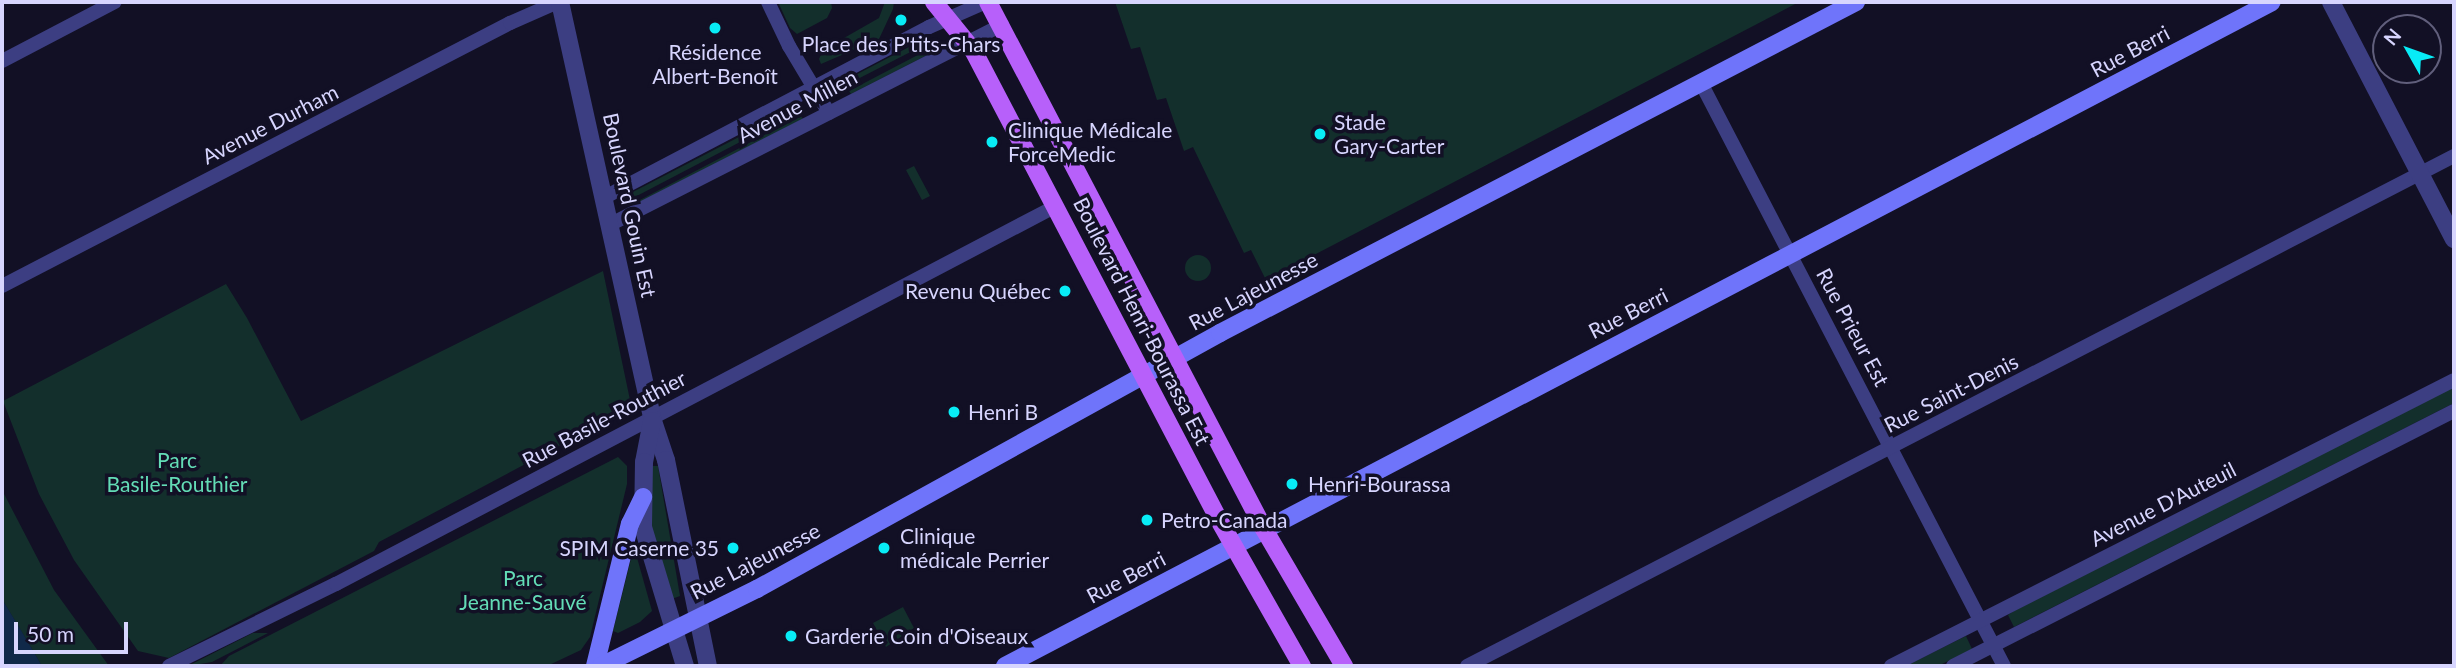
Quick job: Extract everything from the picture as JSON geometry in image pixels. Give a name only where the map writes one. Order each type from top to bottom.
[{"type":"main road","name":"Boulevard Henri-Bourassa Est","points":[[934,2],[968,43],[1234,546],[1302,666]]},
{"type":"main road","name":"Boulevard Henri-Bourassa Est","points":[[987,2],[1002,25],[1265,529],[1344,666]]},
{"type":"main road","name":"Rue Lajeunesse","points":[[601,666],[772,581],[1176,357],[1856,2]]},
{"type":"main road","name":"Rue Berri","points":[[1005,666],[2272,2]]},
{"type":"main road","points":[[595,666],[630,524],[643,497]]},
{"type":"street","points":[[2,61],[115,2]]},
{"type":"street","name":"Boulevard Gouin Est","points":[[559,2],[605,197],[652,418],[665,456],[708,666]]},
{"type":"street","name":"Avenue Durham","points":[[2,286],[517,19],[559,2]]},
{"type":"street","points":[[768,2],[789,46],[829,113]]},
{"type":"street","name":"Avenue Millen","points":[[605,197],[948,18],[987,2]]},
{"type":"street","points":[[2331,2],[2454,239]]},
{"type":"street","name":"Avenue Millen","points":[[611,224],[1002,25]]},
{"type":"street","name":"Rue Prieur Est","points":[[1701,83],[2004,666]]},
{"type":"street","name":"Rue Saint-Denis","points":[[1466,666],[2454,156]]},
{"type":"street","name":"Rue Basile-Routhier","points":[[169,666],[305,600],[1056,206]]},
{"type":"street","name":"Avenue D'Auteuil","points":[[1891,666],[2454,380]]},
{"type":"street","points":[[1953,666],[2454,411]]},
{"type":"street","name":"Boulevard Gouin Est","points":[[652,418],[644,462],[645,536],[672,631],[685,666]]},
{"type":"green space","points":[[778,2],[831,2],[832,8],[827,18],[797,34],[790,28]]},
{"type":"green space","points":[[885,2],[894,2],[893,9],[879,39],[821,64],[819,59],[823,50],[879,18]]},
{"type":"green space","points":[[1115,2],[1799,2],[1266,280],[1251,250],[1244,253],[1193,147],[1184,151],[1166,98],[1157,100],[1140,47],[1131,49]]},
{"type":"green space","points":[[930,36],[928,43],[846,85],[844,81]]},
{"type":"green space","points":[[935,46],[937,50],[851,94],[849,91]]},
{"type":"green space","points":[[797,107],[798,110],[784,119],[631,199],[629,194]]},
{"type":"green space","points":[[801,116],[803,119],[638,203],[638,201]]},
{"type":"green space","points":[[914,166],[930,196],[922,200],[906,170]]},
{"type":"green space","points":[[1198,255],[1207,259],[1211,268],[1207,277],[1198,281],[1189,277],[1185,268],[1189,259]]},
{"type":"green space","name":"Parc Basile-Routhier","points":[[603,271],[630,400],[627,410],[379,542],[374,551],[169,658],[138,651],[74,560],[39,494],[3,401],[226,284],[301,421]]},
{"type":"green space","points":[[2454,387],[2454,403],[2014,627],[2008,615],[2014,611]]},
{"type":"green space","name":"Parc Jeanne-Sauvé","points":[[618,457],[627,466],[627,484],[590,637],[581,650],[547,666],[220,666],[229,656]]},
{"type":"green space","points":[[651,466],[658,466],[680,596],[669,600],[651,532]]},
{"type":"green space","points":[[2,490],[54,590],[109,666],[42,666],[2,599]]},
{"type":"green space","points":[[636,554],[652,611],[640,622],[618,633],[613,631],[632,555]]},
{"type":"green space","points":[[903,607],[914,628],[886,647],[873,623]]},
{"type":"green space","points":[[253,633],[268,633],[212,662],[188,666]]},
{"type":"green space","points":[[1966,636],[1972,649],[1938,666],[1906,666]]},
{"type":"water","points":[[2,599],[22,632],[42,666],[2,666]]},
{"type":"place","name":"Place des P'tits-Chars","points":[[901,20]]},
{"type":"place","name":"Résidence Albert-Benoît","points":[[715,28]]},
{"type":"place","name":"Stade Gary-Carter","points":[[1320,134]]},
{"type":"place","name":"Clinique Médicale ForceMedic","points":[[992,142]]},
{"type":"place","name":"Revenu Québec","points":[[1065,291]]},
{"type":"place","name":"Henri B","points":[[954,412]]},
{"type":"place","name":"Henri-Bourassa","points":[[1292,484]]},
{"type":"place","name":"Petro-Canada","points":[[1147,520]]},
{"type":"place","name":"SPIM Caserne 35","points":[[733,548]]},
{"type":"place","name":"Clinique médicale Perrier","points":[[884,548]]},
{"type":"place","name":"Garderie Coin d'Oiseaux","points":[[791,636]]}]
